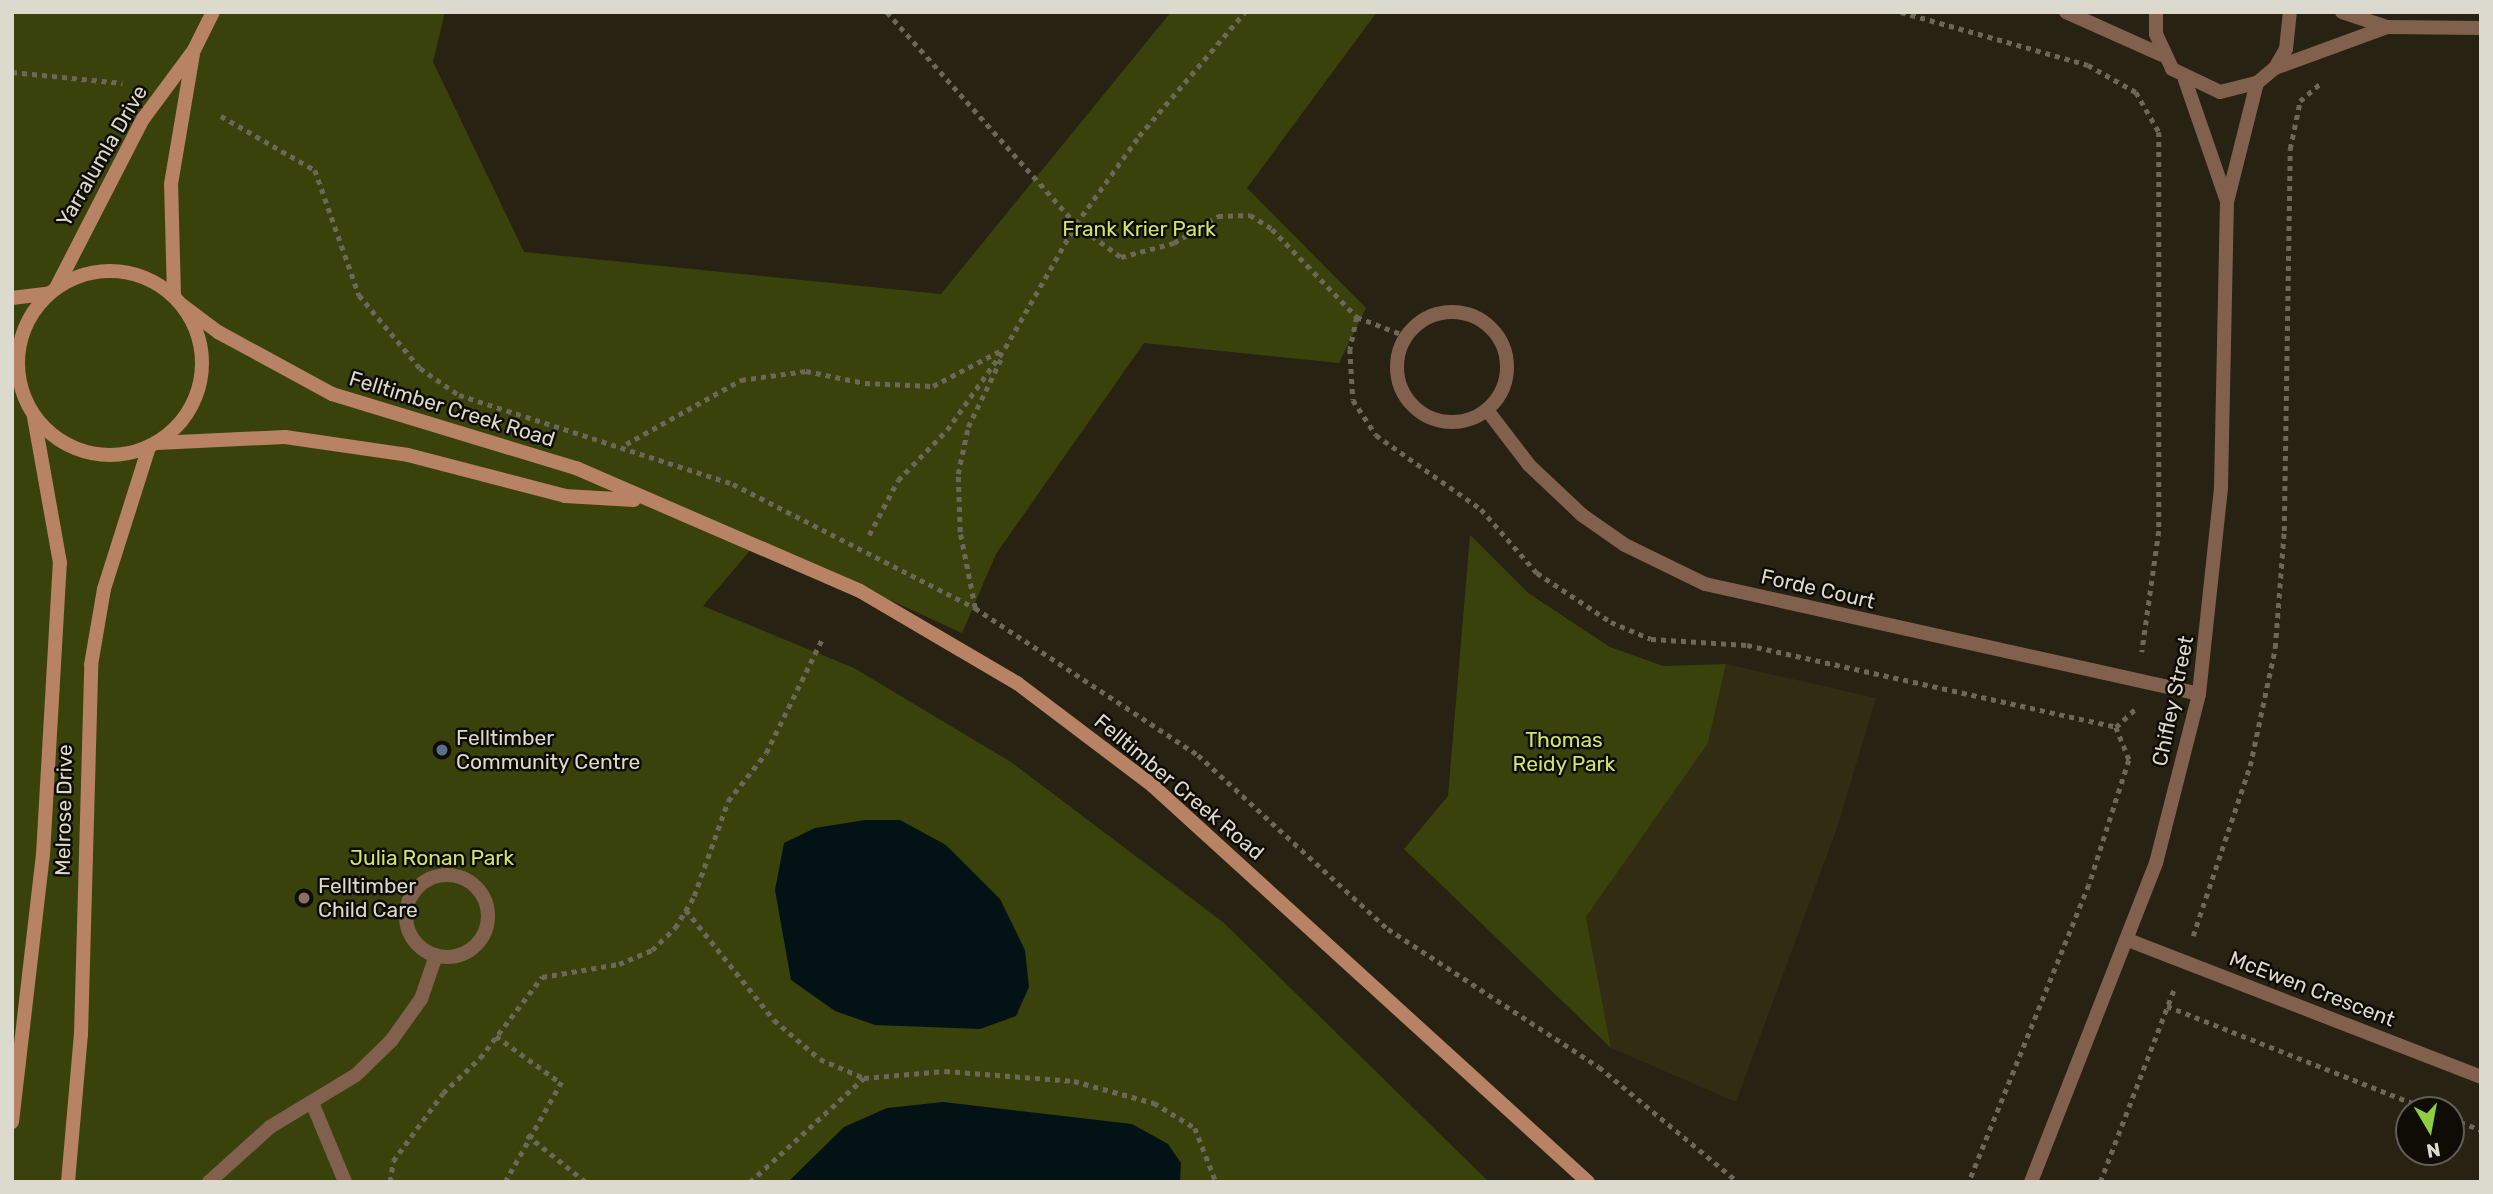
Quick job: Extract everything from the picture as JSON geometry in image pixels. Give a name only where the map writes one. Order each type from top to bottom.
[{"type":"main road","name":"Yarralumla Drive","points":[[51,291],[144,119],[194,50],[213,12]]},
{"type":"main road","name":"Yarralumla Drive","points":[[178,301],[171,184],[194,50]]},
{"type":"main road","points":[[12,298],[51,291],[103,271],[129,272],[178,301],[197,333],[202,364],[197,395],[181,422],[153,445],[99,455],[74,448],[12,397]]},
{"type":"main road","points":[[31,411],[18,347],[51,291]]},
{"type":"main road","name":"Felltimber Creek Road","points":[[178,301],[218,332],[332,394],[576,468],[642,501],[860,591],[1017,683],[1153,786],[1588,1182]]},
{"type":"main road","name":"Melrose Drive","points":[[12,1122],[43,855],[59,587],[31,411]]},
{"type":"main road","name":"Felltimber Creek Road","points":[[153,445],[307,439],[408,455],[565,496],[642,501]]},
{"type":"main road","name":"Melrose Drive","points":[[68,1182],[81,1034],[91,665],[104,589],[153,445]]},
{"type":"street","points":[[2066,12],[2162,55],[2185,80],[2220,92],[2257,83],[2275,68],[2316,50],[2387,27]]},
{"type":"street","points":[[2156,12],[2162,55]]},
{"type":"street","points":[[2275,68],[2286,49],[2290,12]]},
{"type":"street","points":[[2342,12],[2387,27],[2481,28]]},
{"type":"street","name":"Chifley Street","points":[[2185,80],[2227,202]]},
{"type":"street","name":"Chifley Street","points":[[2031,1182],[2156,863],[2199,694],[2221,487],[2227,202],[2257,83]]},
{"type":"street","points":[[1443,312],[1470,314],[1493,328],[1507,370],[1487,410],[1453,422],[1418,411],[1398,380],[1406,336],[1443,312]]},
{"type":"street","name":"Forde Court","points":[[1487,410],[1529,465],[1582,515],[1681,573],[1758,598],[2199,694]]},
{"type":"street","points":[[464,877],[488,909],[484,936],[464,954],[436,956],[407,929],[407,902],[430,878],[464,877]]},
{"type":"street","name":"McEwen Crescent","points":[[2128,940],[2481,1077]]},
{"type":"street","points":[[209,1182],[270,1126],[313,1105],[391,1041],[421,999],[436,956]]},
{"type":"street","points":[[313,1105],[345,1182]]},
{"type":"path","points":[[887,12],[1076,224],[1121,257],[1174,243],[1218,215],[1250,215],[1272,229],[1357,317],[1406,336]]},
{"type":"path","points":[[975,608],[960,532],[958,474],[968,426],[1006,348],[1076,224],[1139,136],[1245,12]]},
{"type":"path","points":[[1357,317],[1353,400],[1376,435],[1481,509],[1537,573],[1611,622],[1651,639],[1747,645],[2116,727],[2134,714],[2141,682],[2159,531],[2159,132],[2136,92],[2088,65],[1901,12]]},
{"type":"path","points":[[2100,1182],[2185,962],[2249,766],[2275,648],[2284,531],[2290,149],[2297,108],[2321,83],[2316,50]]},
{"type":"path","points":[[12,72],[122,83]]},
{"type":"path","points":[[221,116],[315,170],[359,295],[420,368],[459,395],[626,444],[733,484],[975,608],[1198,755],[1388,929],[1599,1068],[1738,1182]]},
{"type":"path","points":[[626,444],[741,380],[806,371],[865,383],[933,386],[1006,348]]},
{"type":"path","points":[[869,535],[898,480],[947,430],[1006,348]]},
{"type":"path","points":[[390,1182],[393,1161],[542,977],[619,964],[652,950],[686,910],[728,802],[766,754],[822,639]]},
{"type":"path","points":[[1969,1182],[2129,760],[2116,727]]},
{"type":"path","points":[[686,910],[774,1020],[820,1059],[864,1078],[945,1071],[1074,1081],[1154,1102],[1195,1128],[1216,1182]]},
{"type":"path","points":[[2167,1006],[2395,1096]]},
{"type":"path","points":[[496,1036],[562,1081],[527,1135],[505,1182]]},
{"type":"path","points":[[750,1182],[864,1078]]},
{"type":"path","points":[[527,1135],[586,1182]]},
{"type":"shaded area","points":[[1726,664],[1876,698],[1837,828],[1736,1102],[1611,1048],[1586,917],[1708,743]]},
{"type":"shaded area","points":[[865,820],[900,820],[946,845],[1000,899],[1025,950],[1029,987],[1016,1016],[980,1029],[875,1025],[835,1011],[791,980],[775,890],[784,843],[815,828]]},
{"type":"shaded area","points":[[943,1102],[1132,1124],[1168,1144],[1181,1163],[1180,1182],[788,1182],[844,1127],[887,1108]]},
{"type":"green space","points":[[12,12],[445,12],[433,62],[524,252],[941,294],[1171,12],[1377,12],[1247,188],[1366,308],[1339,363],[1144,343],[996,554],[962,633],[759,540],[703,606],[854,668],[1011,762],[1224,923],[1489,1182],[12,1182]]},
{"type":"green space","name":"Thomas Reidy Park","points":[[1470,535],[1528,593],[1610,647],[1663,666],[1726,664],[1708,743],[1586,917],[1611,1048],[1404,849],[1448,796]]},
{"type":"place","name":"Felltimber Community Centre","points":[[442,750]]},
{"type":"place","name":"Felltimber Child Care","points":[[304,898]]},
{"type":"park label","name":"Frank Krier Park","points":[[1139,229]]},
{"type":"park label","name":"Julia Ronan Park","points":[[432,858]]}]
